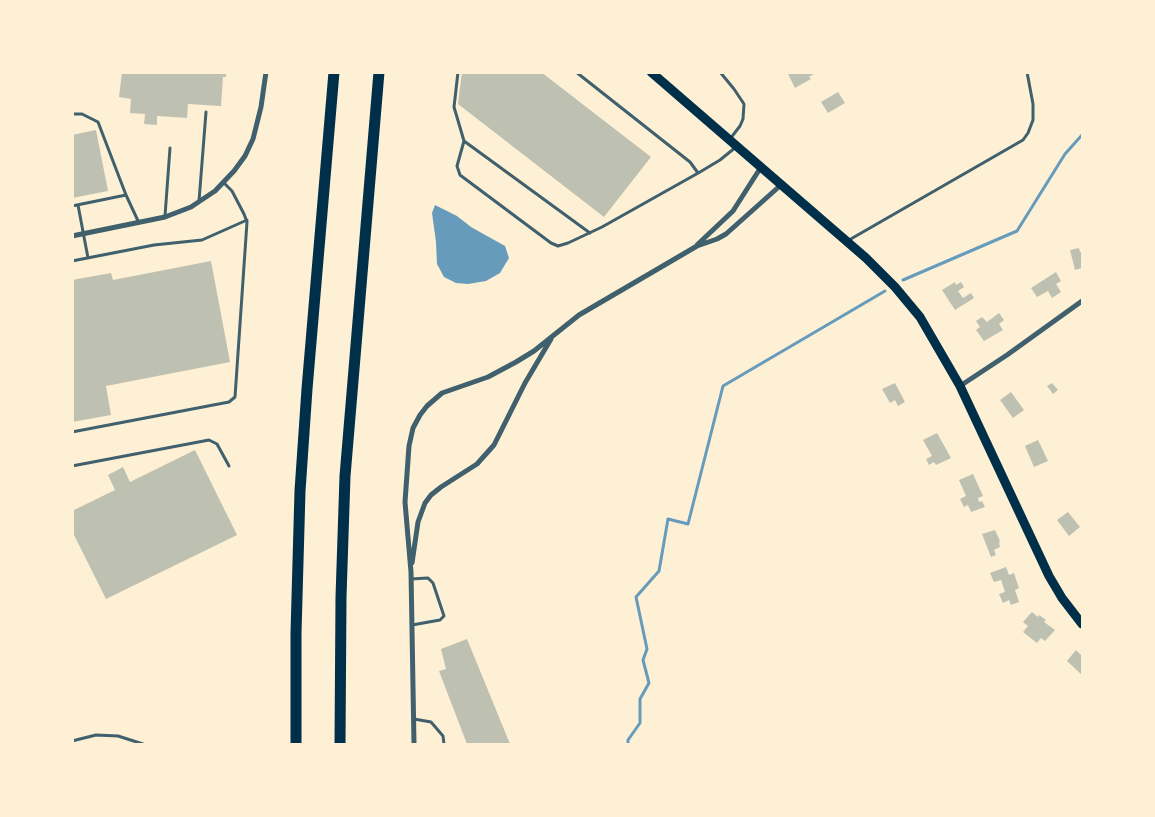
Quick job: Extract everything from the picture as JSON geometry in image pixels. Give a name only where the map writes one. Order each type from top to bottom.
[{"type":"highway","points":[[296,744],[296,633],[300,491],[334,72]]},
{"type":"highway","points":[[340,744],[341,605],[345,484],[379,72]]},
{"type":"main road","points":[[651,72],[848,241],[895,286],[920,317],[960,386],[1049,576],[1062,598],[1082,624]]},
{"type":"street","points":[[72,236],[139,223],[183,211],[200,202],[224,182],[245,156],[256,130],[266,72]]},
{"type":"street","points":[[697,246],[733,211],[761,167]]},
{"type":"street","points":[[414,744],[411,572],[405,507],[406,463],[411,434],[420,415],[442,393],[497,373],[534,351],[580,315],[697,246],[717,239],[735,228],[782,184]]},
{"type":"street","points":[[960,386],[1082,301]]},
{"type":"street","points":[[411,572],[418,522],[425,504],[431,495],[465,473],[494,445],[525,383],[552,336]]},
{"type":"lane","points":[[458,72],[454,108],[464,141],[457,166],[460,175],[551,244],[561,246],[590,233],[720,160],[734,143],[745,108],[742,100],[720,72]]},
{"type":"lane","points":[[576,72],[690,162],[698,173]]},
{"type":"lane","points":[[848,241],[1022,140],[1028,133],[1033,120],[1033,104],[1027,72]]},
{"type":"lane","points":[[200,202],[206,112]]},
{"type":"lane","points":[[72,114],[82,114],[98,122],[126,195],[139,223]]},
{"type":"lane","points":[[464,141],[590,233]]},
{"type":"lane","points":[[165,217],[170,148]]},
{"type":"lane","points":[[72,432],[229,402],[234,398],[237,392],[247,220],[232,191],[224,182]]},
{"type":"lane","points":[[72,206],[126,195]]},
{"type":"lane","points":[[78,205],[88,258]]},
{"type":"lane","points":[[72,260],[154,245],[202,240],[247,220]]},
{"type":"lane","points":[[72,466],[208,440],[217,444],[229,466]]},
{"type":"lane","points":[[411,578],[428,578],[433,583],[444,616],[440,620],[412,625]]},
{"type":"lane","points":[[414,719],[431,722],[443,736],[444,744]]},
{"type":"lane","points":[[72,741],[96,735],[118,736],[143,744]]},
{"type":"water","points":[[435,205],[457,216],[471,227],[505,246],[509,258],[500,273],[486,281],[468,284],[456,283],[444,277],[437,264],[432,213]]},
{"type":"building","points":[[122,72],[226,72],[226,77],[223,77],[221,106],[188,104],[187,118],[157,116],[157,125],[144,124],[145,114],[130,113],[131,99],[119,97]]},
{"type":"building","points":[[462,72],[541,72],[651,157],[604,217],[458,104]]},
{"type":"building","points":[[792,72],[817,72],[809,77],[811,79],[795,88],[788,74]]},
{"type":"building","points":[[838,92],[845,103],[828,113],[821,102]]},
{"type":"building","points":[[96,130],[108,191],[72,198],[72,135]]},
{"type":"building","points":[[1079,248],[1080,252],[1082,252],[1082,268],[1075,270],[1070,250]]},
{"type":"building","points":[[211,261],[230,362],[106,386],[111,415],[72,422],[72,280],[111,273],[113,280]]},
{"type":"building","points":[[1056,272],[1061,281],[1056,284],[1061,292],[1052,298],[1048,291],[1037,297],[1031,288]]},
{"type":"building","points":[[955,282],[956,285],[961,282],[964,287],[958,291],[963,298],[971,293],[974,298],[955,310],[942,290]]},
{"type":"building","points":[[999,313],[1004,320],[999,324],[1003,330],[984,341],[976,330],[980,327],[976,321],[982,317],[987,322]]},
{"type":"building","points":[[895,383],[905,402],[898,406],[895,400],[890,403],[882,389]]},
{"type":"building","points":[[1052,383],[1058,390],[1053,394],[1047,386]]},
{"type":"building","points":[[1011,392],[1024,410],[1013,418],[1000,400]]},
{"type":"building","points":[[937,433],[951,458],[936,465],[934,462],[929,465],[926,459],[932,456],[923,440]]},
{"type":"building","points":[[1038,440],[1048,461],[1034,467],[1025,446]]},
{"type":"building","points":[[195,450],[237,535],[106,599],[72,531],[72,511],[115,490],[108,475],[123,467],[130,482]]},
{"type":"building","points":[[973,474],[983,496],[978,498],[979,502],[982,501],[985,507],[971,512],[968,505],[964,507],[960,499],[966,496],[959,480]]},
{"type":"building","points":[[1068,512],[1080,527],[1069,536],[1057,520]]},
{"type":"building","points":[[995,530],[1000,541],[1000,547],[994,550],[996,555],[991,557],[982,534]]},
{"type":"building","points":[[1006,567],[1009,575],[1014,573],[1019,588],[1015,590],[1019,602],[1011,605],[1009,600],[1003,603],[999,594],[1005,592],[1001,580],[994,582],[990,573]]},
{"type":"building","points":[[1032,612],[1046,620],[1044,622],[1055,630],[1045,641],[1041,638],[1037,643],[1023,632],[1028,626],[1023,622]]},
{"type":"building","points":[[467,639],[510,744],[467,744],[439,671],[446,669],[441,649]]},
{"type":"building","points":[[1076,650],[1082,656],[1082,675],[1067,661]]},
{"type":"waterway","points":[[903,280],[1017,231],[1065,154],[1082,135]]},
{"type":"waterway","points":[[628,744],[628,740],[640,723],[640,699],[649,683],[643,660],[647,649],[636,597],[659,571],[668,519],[688,524],[723,386],[885,291]]}]
